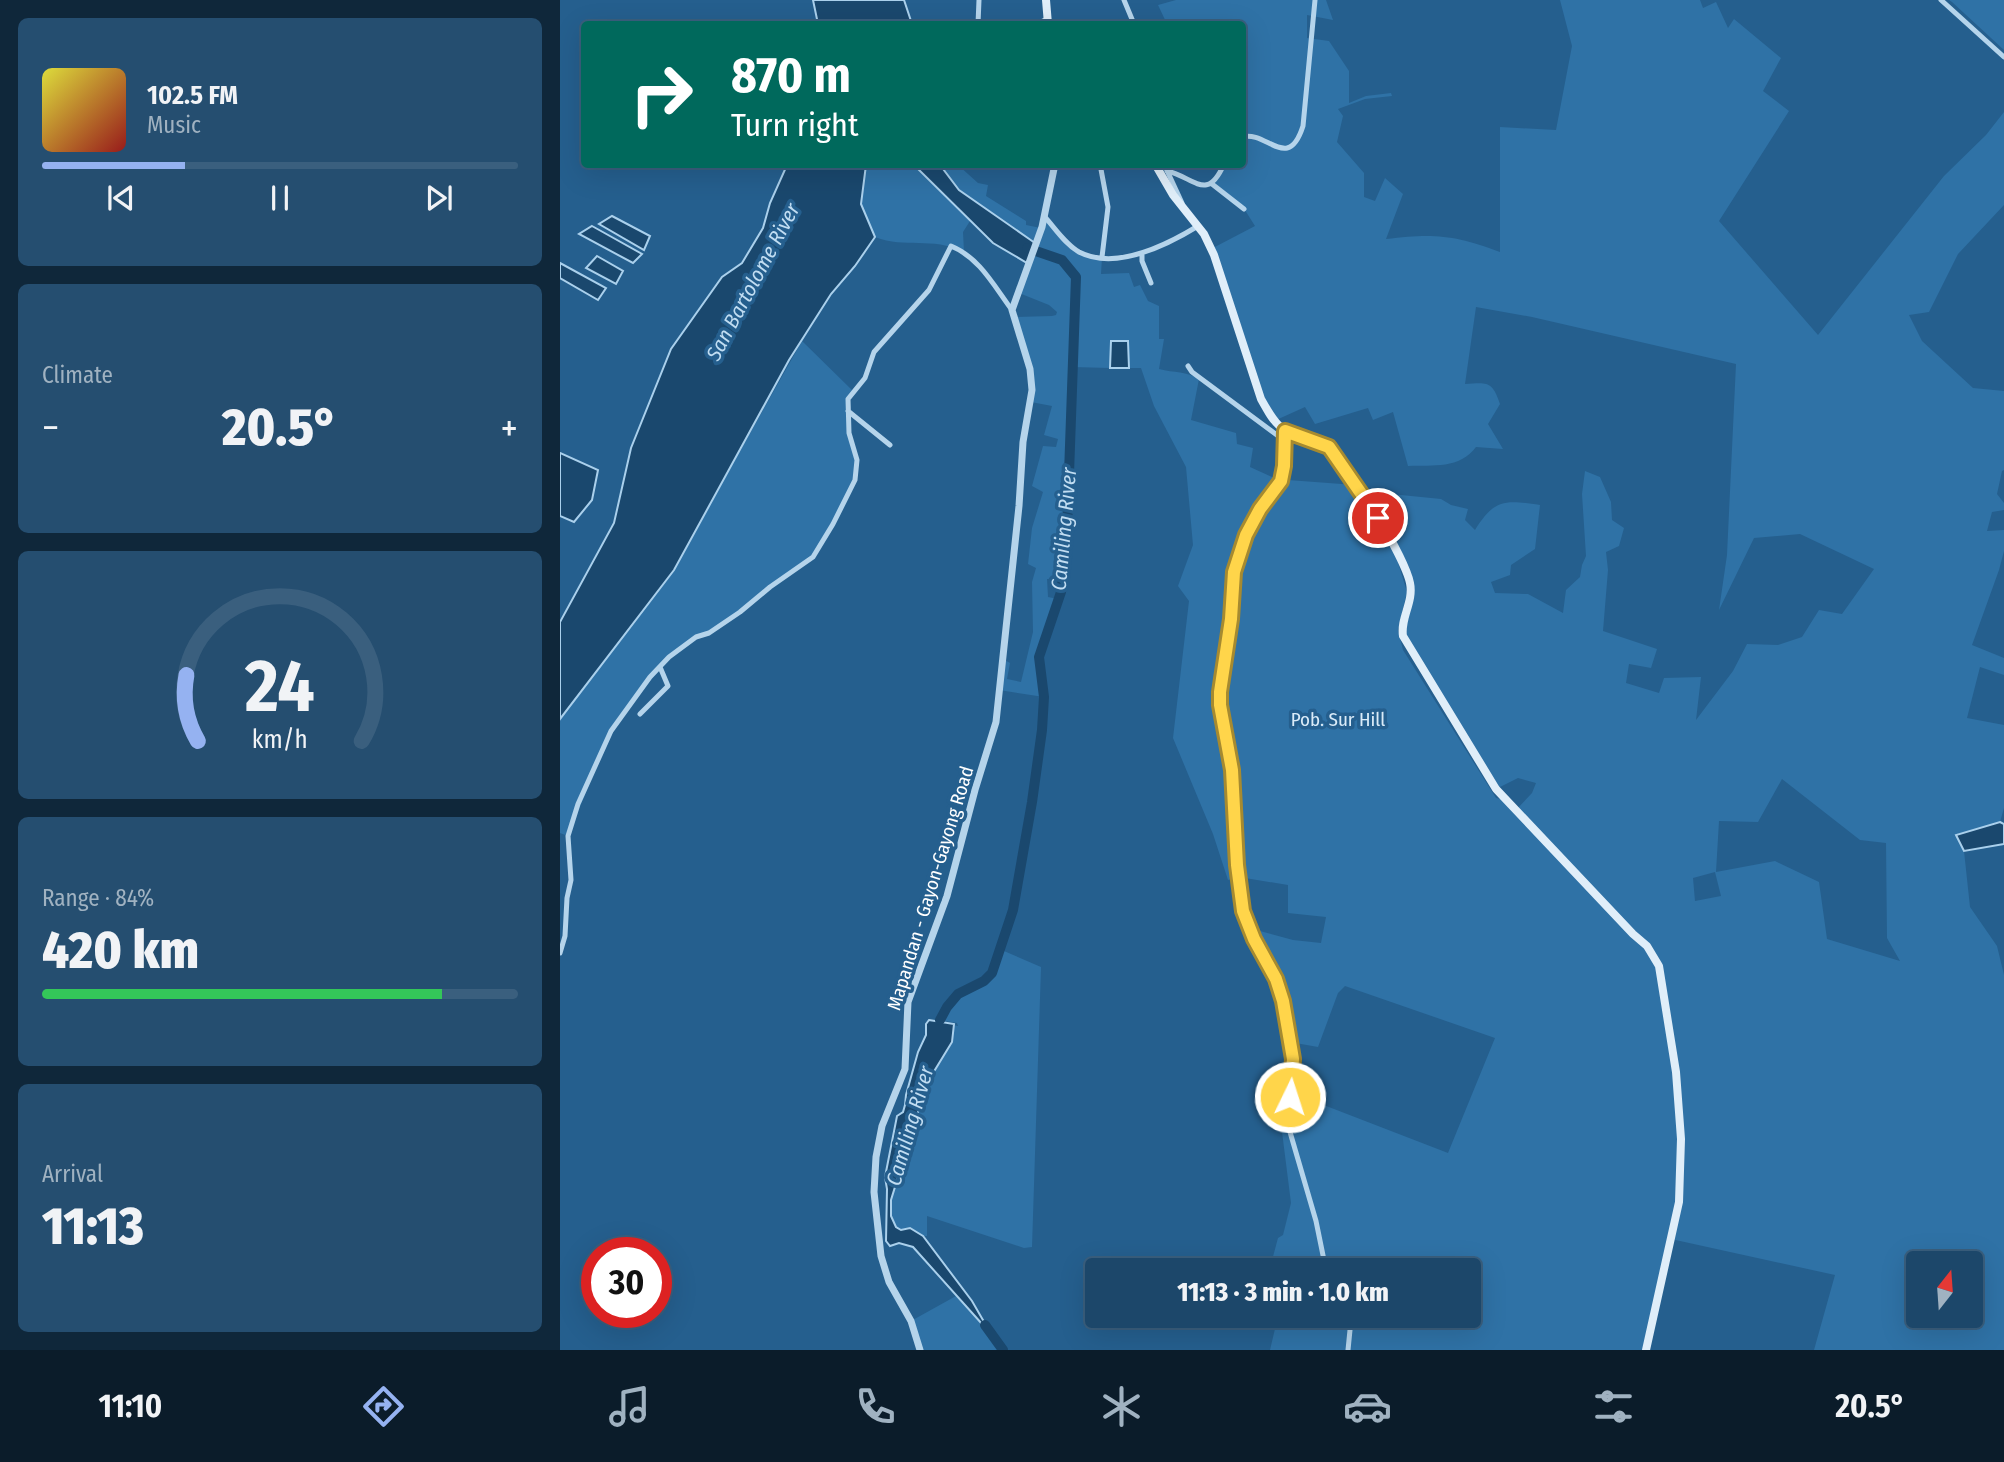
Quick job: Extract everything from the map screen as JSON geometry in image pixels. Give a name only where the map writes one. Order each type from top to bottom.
[{"type":"main road","points":[[1045,0],[1048,21]]},
{"type":"main road","points":[[1157,168],[1173,195],[1198,226],[1214,255],[1261,399],[1276,424],[1285,436],[1319,442],[1334,452],[1393,543],[1410,583],[1410,601],[1403,636],[1496,789],[1647,946],[1659,966],[1676,1072],[1681,1180],[1674,1228],[1646,1350]]},
{"type":"street","points":[[978,21],[979,0]]},
{"type":"street","points":[[1124,0],[1133,21]]},
{"type":"street","points":[[1246,137],[1255,136],[1267,144],[1287,148],[1296,143],[1303,126],[1315,0]]},
{"type":"street","points":[[1941,0],[2004,57]]},
{"type":"street","points":[[1012,310],[1042,228],[1054,168]]},
{"type":"street","points":[[1101,168],[1108,207],[1102,257]]},
{"type":"street","points":[[1166,168],[1185,209]]},
{"type":"street","points":[[1166,168],[1194,184],[1212,184],[1244,209]]},
{"type":"street","points":[[1212,184],[1222,168]]},
{"type":"street","points":[[1044,216],[1077,251],[1102,257],[1142,253],[1163,246],[1198,226]]},
{"type":"street","points":[[560,953],[565,936],[567,898],[572,873],[568,836],[578,804],[611,731],[669,657],[690,641],[709,633],[740,612],[813,557],[855,481],[857,460],[851,442],[848,399],[866,378],[873,355],[929,290],[951,246],[964,253],[982,269],[1012,310]]},
{"type":"street","points":[[1142,253],[1142,261],[1151,283]]},
{"type":"street","name":"Mapandan - Gayon-Gayong Road","points":[[920,1350],[911,1321],[889,1282],[881,1256],[874,1206],[876,1157],[883,1126],[905,1069],[908,1002],[947,896],[996,722],[1019,506],[1023,442],[1032,390],[1030,369],[1012,310]]},
{"type":"street","points":[[1188,366],[1192,372],[1285,436],[1281,481],[1260,509],[1246,535],[1234,572],[1220,705],[1232,770],[1237,865],[1243,911],[1254,939],[1276,979],[1283,1001],[1293,1059],[1290,1132],[1316,1221],[1324,1258]]},
{"type":"street","points":[[848,411],[890,445]]},
{"type":"street","points":[[640,714],[668,686],[660,667]]},
{"type":"street","points":[[1348,1350],[1349,1328]]},
{"type":"green space","name":"Pob. Sur Hill","points":[[1176,0],[1326,0],[1333,20],[1307,15],[1307,38],[1329,41],[1349,71],[1349,103],[1366,96],[1391,93],[1392,96],[1365,99],[1338,109],[1343,116],[1337,142],[1364,173],[1364,197],[1375,201],[1385,178],[1403,194],[1386,239],[1444,237],[1500,252],[1500,127],[1556,130],[1572,46],[1560,0],[1700,0],[1703,8],[1716,2],[1728,28],[1734,19],[1781,58],[1763,91],[1789,111],[1719,221],[1818,335],[1944,176],[1986,135],[2004,112],[2004,205],[1958,254],[1929,312],[1909,315],[1922,341],[1973,388],[2004,391],[2004,470],[1997,494],[2004,503],[2004,510],[1992,512],[1987,531],[2004,530],[2004,551],[1972,645],[2004,658],[2004,675],[1980,667],[1967,718],[2004,725],[2004,808],[2000,822],[1956,836],[1964,851],[1970,907],[1997,946],[2004,975],[2004,1350],[1814,1350],[1835,1275],[1671,1239],[1681,1166],[1668,1253],[1646,1350],[1270,1350],[1275,1328],[1481,1328],[1481,1258],[1273,1258],[1278,1238],[1283,1235],[1291,1203],[1279,1108],[1290,1107],[1290,1092],[1448,1153],[1495,1038],[1345,986],[1338,993],[1318,1047],[1290,1042],[1281,994],[1274,974],[1249,928],[1293,940],[1321,943],[1326,917],[1288,913],[1288,885],[1239,877],[1228,880],[1213,834],[1173,738],[1189,601],[1178,586],[1193,545],[1186,467],[1154,406],[1141,368],[1129,368],[1128,341],[1111,341],[1110,368],[1072,367],[1066,553],[1063,580],[1047,579],[1048,597],[1058,599],[1039,657],[1044,697],[999,690],[1003,659],[1010,663],[1007,679],[1021,682],[1033,632],[1032,582],[1036,568],[1028,564],[1032,528],[1043,492],[1032,486],[1043,446],[1056,447],[1058,439],[1044,435],[1052,406],[1031,402],[1032,382],[1014,317],[1052,316],[1057,312],[1049,305],[1019,293],[1036,244],[959,190],[942,168],[961,168],[978,183],[988,185],[986,196],[1026,221],[1026,225],[1041,228],[1044,216],[1076,249],[1102,257],[1101,274],[1129,273],[1134,287],[1140,285],[1148,301],[1159,306],[1159,339],[1164,339],[1159,369],[1185,373],[1199,379],[1191,420],[1236,433],[1237,444],[1253,448],[1250,467],[1281,481],[1253,521],[1239,555],[1230,622],[1228,679],[1237,621],[1236,588],[1243,556],[1263,512],[1288,480],[1355,485],[1396,556],[1407,592],[1398,630],[1403,650],[1496,798],[1505,800],[1516,810],[1532,793],[1536,783],[1518,778],[1496,789],[1409,647],[1404,629],[1411,592],[1407,572],[1389,536],[1361,491],[1441,499],[1451,505],[1468,509],[1465,520],[1475,530],[1489,512],[1502,504],[1518,502],[1540,505],[1535,549],[1511,565],[1510,575],[1491,582],[1495,593],[1528,594],[1563,613],[1566,590],[1580,577],[1586,556],[1582,494],[1585,471],[1600,477],[1611,502],[1612,520],[1624,528],[1619,546],[1606,552],[1608,570],[1603,631],[1657,649],[1651,668],[1629,664],[1626,683],[1659,693],[1664,678],[1701,677],[1696,720],[1733,671],[1747,644],[1778,645],[1802,637],[1819,610],[1842,614],[1874,569],[1800,534],[1754,538],[1719,610],[1727,555],[1736,364],[1532,317],[1476,307],[1465,384],[1484,384],[1494,391],[1500,404],[1488,424],[1503,449],[1476,447],[1470,454],[1454,462],[1408,466],[1393,412],[1373,420],[1368,408],[1315,424],[1305,407],[1274,421],[1260,398],[1211,249],[1255,226],[1243,207],[1212,184],[1222,168],[1246,168],[1246,21],[1166,21],[1158,5]],"holes":[[[1782,779],[1860,840],[1886,843],[1887,938],[1900,961],[1827,939],[1819,882],[1775,861],[1716,872],[1719,821],[1758,822]],[[1715,872],[1721,896],[1695,901],[1693,878]]]},
{"type":"green space","points":[[1949,0],[2004,0],[2004,50],[1952,2]]},
{"type":"green space","points":[[866,168],[917,168],[970,221],[963,232],[964,252],[930,243],[897,242],[875,237],[861,204]]},
{"type":"green space","points":[[802,341],[854,392],[848,399],[849,423],[855,452],[855,480],[813,557],[716,627],[696,637],[669,657],[611,731],[568,836],[560,833],[560,719],[645,605],[695,531]]},
{"type":"green space","points":[[1013,910],[1004,951],[1041,967],[1032,1247],[1024,1248],[927,1216],[927,1236],[923,1236],[972,1301],[1003,1350],[920,1350],[911,1321],[956,1296],[913,1247],[899,1243],[890,1246],[886,1241],[885,1177],[897,1116],[903,1112],[906,1105],[927,1022],[929,1020],[958,1026],[957,1023],[940,1020],[958,994],[984,981],[992,973]]},
{"type":"water","points":[[813,0],[904,0],[911,21],[817,21]]},
{"type":"water","name":"San Bartolome River","points":[[786,168],[866,168],[861,204],[875,237],[831,294],[789,360],[674,570],[560,719],[560,622],[614,523],[631,448],[671,349],[722,277],[742,263],[763,228],[770,203]]},
{"type":"water","points":[[917,168],[942,168],[959,190],[1035,243],[1027,263],[993,243]]},
{"type":"water","points":[[612,216],[650,236],[644,250],[599,224]]},
{"type":"water","points":[[592,226],[642,254],[633,263],[579,234]]},
{"type":"water","points":[[597,256],[623,271],[616,284],[586,268]]},
{"type":"water","points":[[560,263],[606,288],[598,300],[560,278]]},
{"type":"water","points":[[1111,341],[1128,341],[1129,368],[1110,368]]},
{"type":"water","points":[[560,453],[598,470],[592,500],[574,522],[560,516]]},
{"type":"water","points":[[2000,822],[2004,824],[2004,844],[1964,851],[1956,835]]},
{"type":"water","points":[[929,1020],[954,1024],[952,1042],[927,1083],[891,1200],[891,1216],[896,1227],[901,1230],[910,1228],[923,1236],[972,1301],[991,1334],[913,1247],[899,1243],[890,1246],[886,1241],[885,1177],[897,1116],[903,1112]]},
{"type":"waterway","name":"Camiling River","points":[[940,1020],[958,994],[984,981],[992,973],[1013,910],[1042,730],[1044,697],[1039,657],[1061,592],[1066,558],[1076,277],[1062,260],[1027,248]]},
{"type":"waterway","name":"Camiling River","points":[[985,1325],[1003,1350]]},
{"type":"route","points":[[1290,1097],[1293,1059],[1283,1001],[1276,979],[1254,939],[1243,911],[1237,865],[1232,770],[1220,705],[1234,572],[1246,535],[1284,473],[1285,431],[1329,447],[1378,518]]}]
